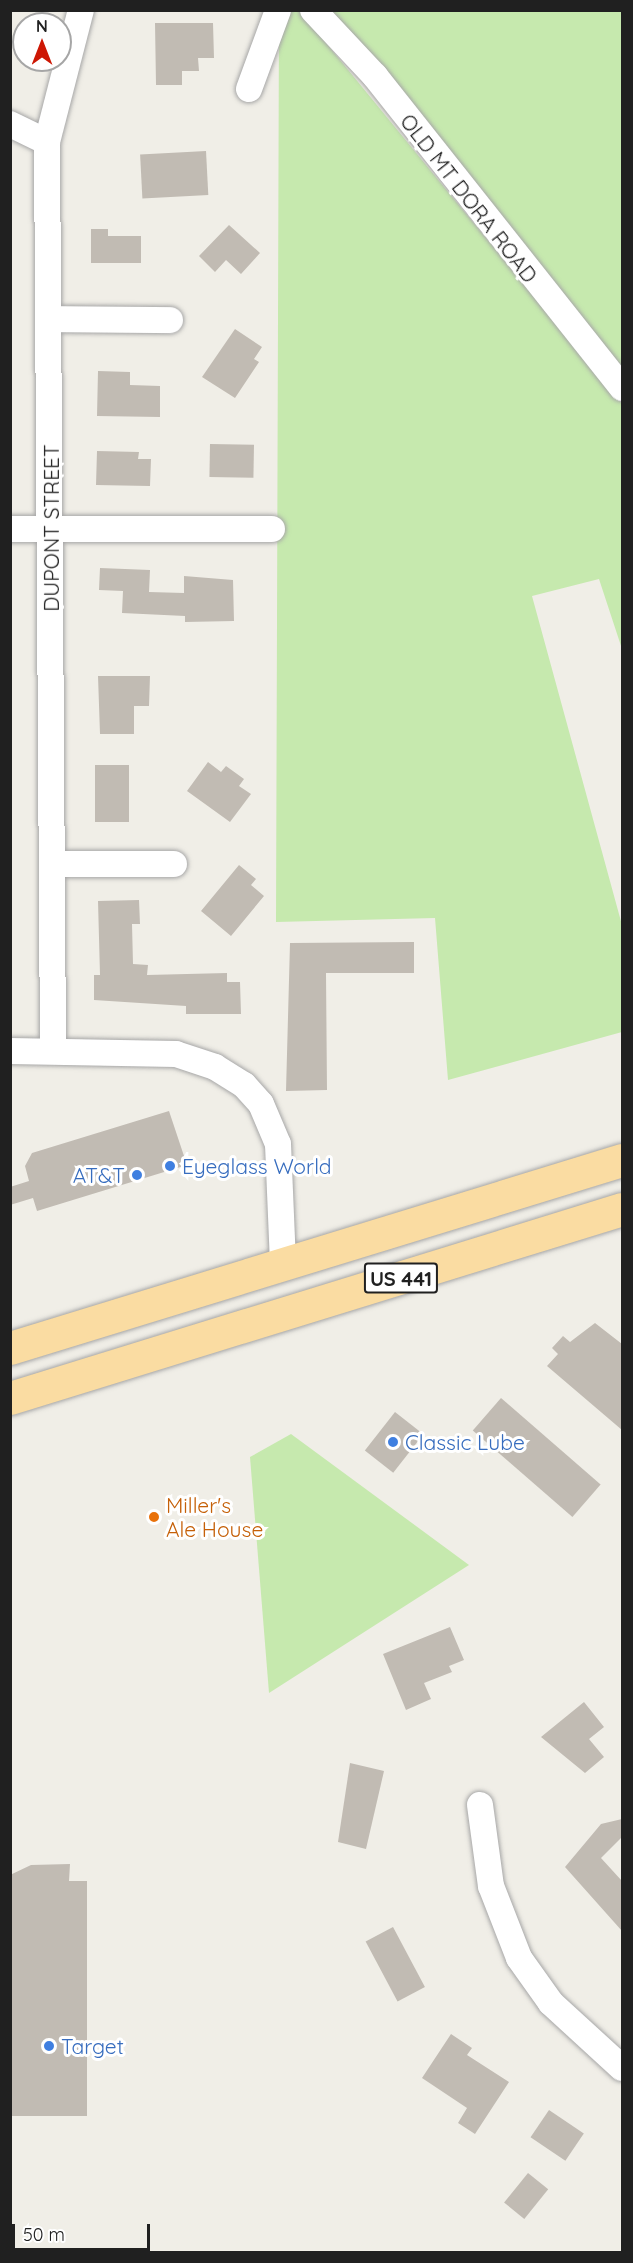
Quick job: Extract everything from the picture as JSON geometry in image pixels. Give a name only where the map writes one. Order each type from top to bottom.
[{"type":"main road","name":"US 441","points":[[10,1348],[622,1160]]},
{"type":"main road","name":"US 441","points":[[10,1398],[622,1209]]},
{"type":"main road","points":[[290,1312],[317,1281],[396,1229]]},
{"type":"main road","points":[[179,1346],[262,1293],[283,1264]]},
{"type":"street","name":"DUPONT STREET","points":[[53,1050],[47,142],[81,10]]},
{"type":"street","points":[[249,89],[278,10]]},
{"type":"street","name":"OLD MT DORA ROAD","points":[[313,10],[375,76],[622,388]]},
{"type":"street","points":[[10,124],[47,142]]},
{"type":"street","points":[[49,320],[170,320]]},
{"type":"street","points":[[10,529],[272,529]]},
{"type":"street","points":[[53,864],[174,864]]},
{"type":"street","points":[[10,1051],[176,1054],[215,1066],[244,1085],[261,1104],[278,1144],[283,1264]]},
{"type":"street","points":[[480,1805],[490,1886],[519,1958],[550,2004],[622,2068]]},
{"type":"green space","points":[[299,10],[622,404],[622,649],[599,579],[532,596],[622,925],[622,1032],[448,1080],[435,918],[276,922],[279,11]]},
{"type":"green space","points":[[327,11],[622,11],[622,372]]},
{"type":"green space","points":[[291,1434],[469,1565],[269,1693],[250,1457]]},
{"type":"building","points":[[155,23],[213,23],[214,58],[198,58],[199,71],[182,71],[182,85],[156,85]]},
{"type":"building","points":[[206,151],[208,195],[142,198],[140,154]]},
{"type":"building","points":[[229,225],[260,253],[241,274],[226,260],[215,272],[199,256]]},
{"type":"building","points":[[91,229],[108,229],[108,236],[141,236],[141,263],[91,263]]},
{"type":"building","points":[[235,329],[262,347],[254,359],[259,362],[235,398],[202,377]]},
{"type":"building","points":[[98,371],[130,372],[130,385],[160,386],[160,417],[97,416]]},
{"type":"building","points":[[210,444],[254,445],[253,478],[209,477]]},
{"type":"building","points":[[97,451],[139,452],[138,459],[151,459],[150,486],[96,485]]},
{"type":"building","points":[[100,568],[150,570],[149,592],[184,593],[184,576],[233,580],[234,621],[185,622],[185,616],[122,613],[123,591],[99,590]]},
{"type":"building","points":[[98,676],[150,676],[149,706],[134,706],[134,734],[100,734]]},
{"type":"building","points":[[208,762],[221,772],[226,766],[244,779],[239,786],[251,794],[230,822],[187,791]]},
{"type":"building","points":[[95,765],[129,765],[129,822],[95,822]]},
{"type":"building","points":[[239,865],[256,879],[251,885],[264,896],[231,936],[201,911]]},
{"type":"building","points":[[139,900],[140,924],[132,924],[133,964],[148,965],[147,975],[227,973],[227,982],[240,982],[241,1014],[186,1014],[186,1006],[94,1000],[94,975],[100,975],[98,901]]},
{"type":"building","points":[[414,942],[414,973],[326,973],[327,1090],[286,1091],[290,943]]},
{"type":"building","points":[[169,1111],[187,1165],[37,1211],[33,1198],[10,1205],[10,1187],[29,1181],[25,1166],[32,1153]]},
{"type":"building","points":[[595,1323],[622,1344],[622,1430],[547,1366],[558,1354],[552,1348],[563,1336],[570,1342]]},
{"type":"building","points":[[501,1398],[601,1485],[572,1517],[473,1430]]},
{"type":"building","name":"Classic Lube","points":[[395,1412],[423,1434],[393,1473],[365,1451]]},
{"type":"building","points":[[450,1627],[464,1660],[449,1666],[452,1672],[424,1683],[431,1699],[406,1710],[383,1654]]},
{"type":"building","points":[[584,1702],[604,1727],[589,1739],[604,1757],[585,1773],[541,1737]]},
{"type":"building","points":[[350,1763],[384,1771],[366,1849],[338,1842]]},
{"type":"building","points":[[622,1819],[622,1837],[601,1858],[622,1881],[622,1931],[565,1867],[601,1824]]},
{"type":"building","name":"Target","points":[[70,1864],[69,1881],[87,1881],[87,2116],[10,2116],[10,1875],[31,1865]]},
{"type":"building","points":[[393,1927],[425,1987],[398,2002],[366,1942]]},
{"type":"building","points":[[451,2034],[472,2048],[467,2055],[509,2082],[475,2134],[458,2123],[467,2108],[422,2078]]},
{"type":"building","points":[[549,2110],[584,2133],[565,2161],[531,2137]]},
{"type":"building","points":[[528,2173],[548,2189],[524,2219],[504,2203]]},
{"type":"place","name":"Eyeglass World","points":[[170,1166]]},
{"type":"place","name":"AT&T","points":[[137,1175]]},
{"type":"place","name":"Classic Lube","points":[[393,1442]]},
{"type":"place","name":"Miller's Ale House","points":[[154,1517]]},
{"type":"place","name":"Target","points":[[49,2046]]}]
